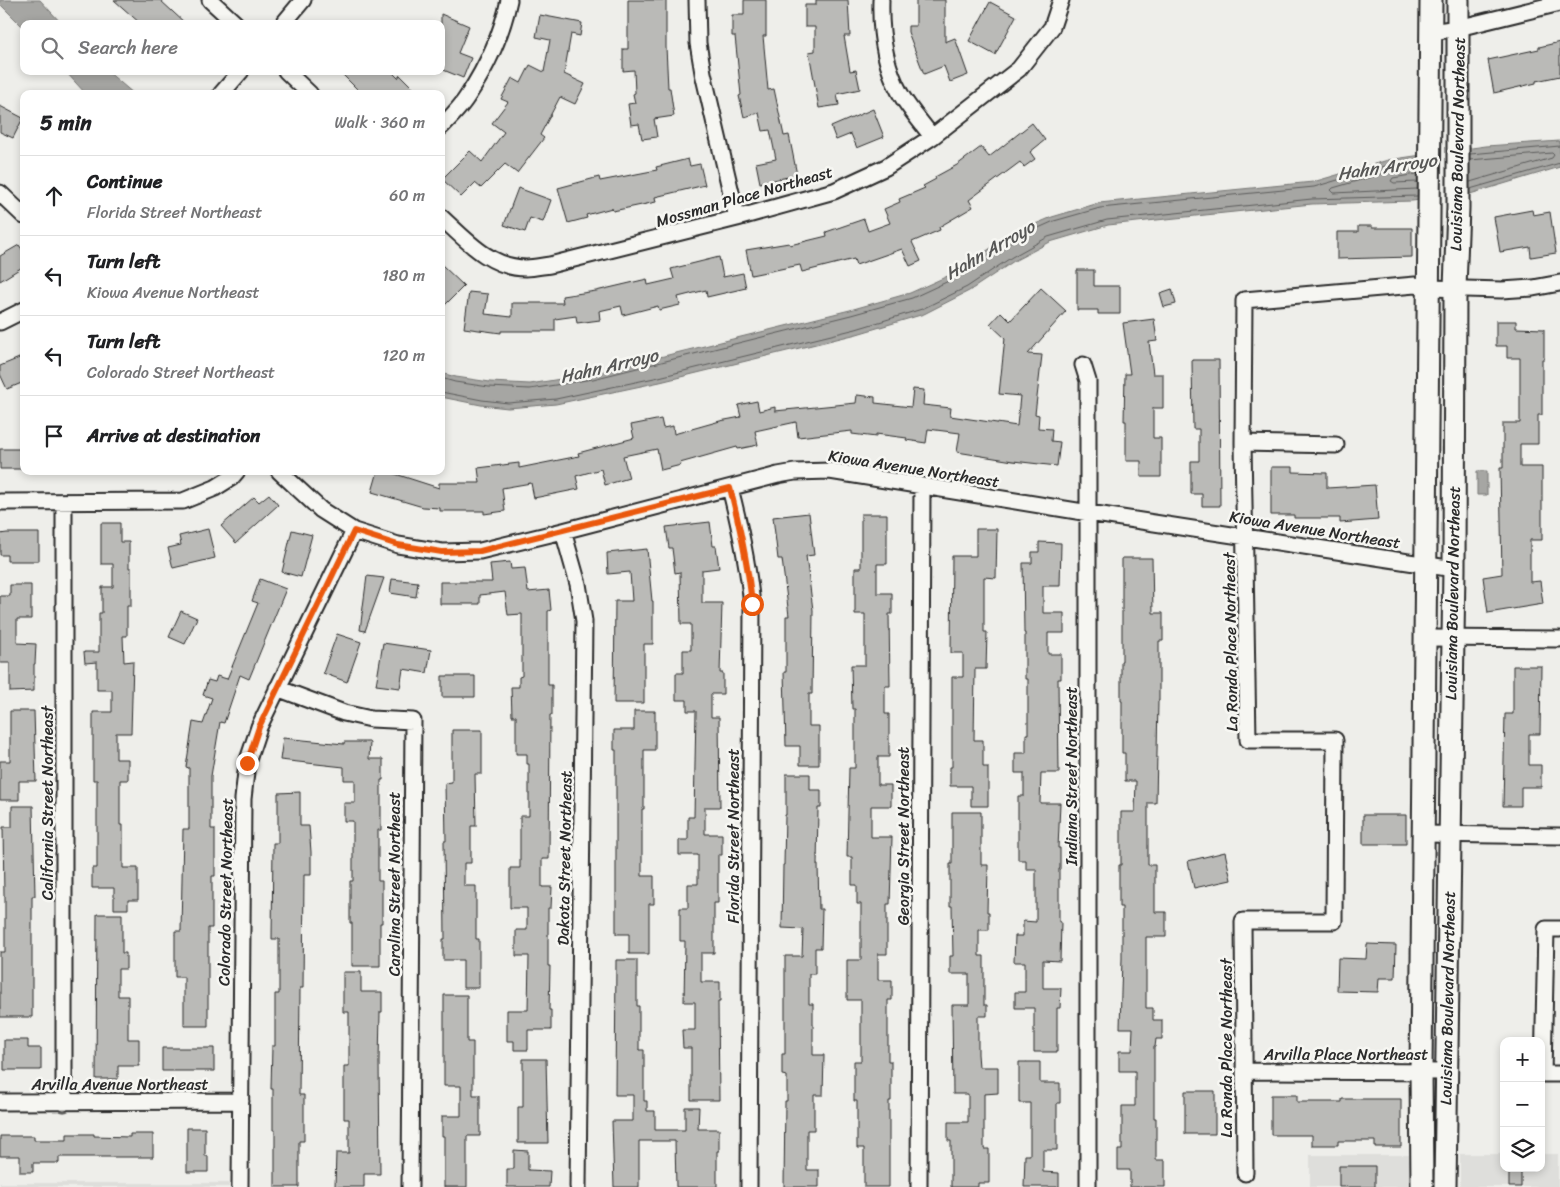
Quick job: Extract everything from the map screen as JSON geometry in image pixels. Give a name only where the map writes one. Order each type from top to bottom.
[{"type":"main road","name":"Louisiana Boulevard Northeast","points":[[1422,1187],[1421,1071],[1431,0]]},
{"type":"main road","name":"Louisiana Boulevard Northeast","points":[[1445,1187],[1454,569],[1455,288],[1458,208],[1458,0]]},
{"type":"street","points":[[210,0],[232,20]]},
{"type":"street","points":[[286,20],[303,0]]},
{"type":"street","points":[[445,123],[466,99],[488,62],[505,16],[508,0]]},
{"type":"street","points":[[697,0],[698,43],[703,73],[738,218]]},
{"type":"street","points":[[881,0],[882,44],[890,70],[900,94],[932,137]]},
{"type":"street","name":"Mossman Place Northeast","points":[[445,221],[475,249],[497,262],[525,268],[550,266],[738,218],[834,191],[886,167],[932,137],[1019,69],[1052,27],[1061,0]]},
{"type":"street","points":[[1431,32],[1458,28],[1560,3]]},
{"type":"street","points":[[224,90],[237,75]]},
{"type":"street","points":[[290,75],[306,90]]},
{"type":"street","points":[[0,193],[20,212]]},
{"type":"street","points":[[1429,288],[1502,290],[1533,288],[1560,283]]},
{"type":"street","name":"La Ronda Place Northeast","points":[[1244,1173],[1243,921],[1334,921],[1336,740],[1248,740],[1243,443],[1244,300],[1415,285],[1429,288]]},
{"type":"street","points":[[0,322],[20,312]]},
{"type":"street","name":"Indiana Street Northeast","points":[[1083,365],[1088,381],[1089,513],[1088,1187]]},
{"type":"street","points":[[1243,443],[1336,444]]},
{"type":"street","name":"Kiowa Avenue Northeast","points":[[283,475],[321,510],[354,531],[398,545],[442,552],[480,551],[778,475],[795,472],[830,471],[1454,569]]},
{"type":"street","points":[[0,502],[64,503],[183,500],[215,488],[234,475]]},
{"type":"street","name":"Georgia Street Northeast","points":[[919,1187],[922,486]]},
{"type":"street","name":"Florida Street Northeast","points":[[730,488],[743,540],[752,604],[749,1187]]},
{"type":"street","name":"California Street Northeast","points":[[64,503],[64,1102]]},
{"type":"street","name":"Colorado Street Northeast","points":[[240,1187],[243,799],[247,763],[259,727],[354,531]]},
{"type":"street","name":"Dakota Street Northeast","points":[[563,531],[578,584],[584,621],[578,1187]]},
{"type":"street","points":[[1426,638],[1560,639]]},
{"type":"street","name":"Carolina Street Northeast","points":[[277,688],[344,713],[371,719],[413,721],[410,1187]]},
{"type":"street","points":[[1424,834],[1560,836]]},
{"type":"street","points":[[1553,929],[1543,1074],[1560,1074]]},
{"type":"street","name":"Arvilla Place Northeast","points":[[1245,1071],[1446,1072]]},
{"type":"street","name":"Arvilla Avenue Northeast","points":[[0,1102],[241,1101]]},
{"type":"shaded area","points":[[1460,1154],[1500,1154],[1500,1172],[1545,1172],[1545,1154],[1558,1154],[1558,1187],[1460,1187]]},
{"type":"shaded area","points":[[1310,1155],[1409,1155],[1409,1187],[1310,1187]]},
{"type":"shaded area","points":[[0,1183],[229,1183],[229,1187],[0,1187]]},
{"type":"water","points":[[0,0],[40,0],[58,20],[20,20],[20,24],[0,4]]},
{"type":"water","points":[[69,75],[112,75],[129,90],[82,90]]},
{"type":"water","name":"Hahn Arroyo","points":[[1560,141],[1560,167],[1470,194],[1412,201],[1312,204],[1108,225],[1050,242],[1014,261],[969,291],[924,314],[857,334],[660,382],[556,404],[508,408],[445,398],[445,374],[490,382],[530,384],[591,374],[850,310],[910,293],[952,274],[1012,234],[1052,217],[1099,203],[1313,182],[1388,160],[1486,146]]},
{"type":"water","points":[[1477,471],[1487,471],[1487,495],[1477,495]]},
{"type":"pier","points":[[1469,146],[1468,197],[1417,203],[1419,153]]},
{"type":"building","points":[[114,0],[160,0],[182,20],[136,20]]},
{"type":"building","points":[[628,0],[666,0],[668,88],[670,88],[674,116],[654,119],[657,137],[642,139],[639,124],[631,125],[628,104],[635,103],[633,94],[635,93],[634,70],[623,71],[623,49],[628,49]]},
{"type":"building","points":[[744,0],[766,0],[766,36],[763,36],[768,90],[774,89],[784,136],[789,135],[797,175],[760,183],[756,163],[776,159],[770,130],[763,131],[759,113],[744,117],[739,96],[741,95],[735,36],[732,36],[732,15],[744,15]]},
{"type":"building","points":[[816,0],[848,0],[850,36],[844,36],[850,71],[856,70],[860,89],[837,94],[839,105],[819,108],[809,52],[815,51],[815,27],[805,27],[805,5],[816,5]]},
{"type":"building","points":[[916,0],[945,0],[945,42],[955,38],[968,75],[950,82],[944,66],[924,74],[908,32],[908,26],[916,26]]},
{"type":"building","points":[[990,2],[1016,16],[995,55],[969,41]]},
{"type":"building","points":[[441,14],[469,26],[458,53],[471,58],[463,78],[445,71],[445,20],[441,20]]},
{"type":"building","points":[[540,15],[582,23],[580,36],[571,34],[564,74],[585,84],[575,104],[560,97],[540,135],[544,138],[517,173],[505,164],[481,188],[475,183],[461,197],[445,182],[445,176],[470,151],[482,162],[504,132],[492,123],[508,102],[501,99],[512,78],[521,83],[530,65],[544,72],[550,40],[536,37]]},
{"type":"building","points":[[1560,42],[1560,76],[1494,93],[1488,60],[1539,49],[1539,47]]},
{"type":"building","points":[[343,75],[395,75],[398,78],[400,75],[415,90],[358,90]]},
{"type":"building","points":[[0,106],[20,116],[20,124],[13,138],[0,132]]},
{"type":"building","points":[[873,109],[884,137],[857,148],[851,134],[836,140],[831,127]]},
{"type":"building","points":[[1032,123],[1045,140],[1030,152],[1035,159],[1024,167],[1020,162],[969,200],[973,207],[939,227],[940,230],[912,242],[921,261],[910,266],[902,249],[856,265],[854,259],[802,272],[800,265],[751,275],[746,250],[789,243],[790,245],[827,236],[826,232],[864,219],[868,231],[890,223],[884,209],[900,202],[899,199],[925,188],[923,186],[936,179],[935,177],[957,165],[981,147],[989,157]]},
{"type":"building","points":[[688,159],[690,166],[700,164],[705,185],[655,197],[656,202],[613,211],[612,208],[586,215],[587,218],[568,223],[558,188],[599,177],[600,181],[657,170],[656,167]]},
{"type":"building","points":[[518,188],[551,200],[543,222],[530,218],[525,232],[504,225]]},
{"type":"building","points":[[1532,210],[1533,215],[1550,212],[1556,253],[1531,257],[1530,247],[1500,252],[1494,217]]},
{"type":"building","points":[[1358,226],[1412,228],[1412,257],[1337,259],[1337,232],[1358,232]]},
{"type":"building","points":[[19,245],[20,246],[20,268],[0,281],[0,256]]},
{"type":"building","points":[[719,257],[723,277],[743,273],[746,288],[707,297],[706,290],[678,297],[680,305],[659,310],[658,306],[623,315],[621,306],[599,311],[600,320],[577,323],[576,316],[555,319],[555,331],[501,331],[501,333],[464,328],[469,292],[488,294],[485,314],[512,317],[512,303],[563,303],[562,296],[596,291],[647,279],[648,285],[674,279],[671,269]]},
{"type":"building","points":[[445,268],[464,286],[445,305]]},
{"type":"building","points":[[1077,270],[1094,270],[1094,286],[1120,286],[1120,314],[1098,314],[1098,310],[1077,310]]},
{"type":"building","points":[[1041,288],[1066,311],[1028,354],[1042,355],[1035,414],[1039,415],[1038,428],[1052,429],[1051,441],[1060,442],[1057,466],[957,452],[960,433],[928,429],[926,443],[906,440],[907,438],[876,434],[876,437],[852,434],[852,431],[798,437],[796,422],[755,431],[758,445],[738,449],[737,447],[661,470],[657,449],[623,456],[629,478],[605,485],[601,469],[576,476],[579,489],[534,498],[531,483],[502,488],[505,511],[484,514],[484,511],[440,511],[440,508],[423,507],[372,492],[377,475],[398,475],[439,488],[439,483],[480,483],[478,468],[519,463],[519,468],[579,456],[578,453],[634,438],[631,425],[661,419],[663,428],[673,426],[674,434],[741,417],[738,405],[757,401],[759,411],[775,407],[775,411],[856,403],[857,395],[875,397],[875,403],[911,407],[913,389],[924,390],[923,405],[951,408],[950,416],[1017,426],[1020,396],[999,394],[1005,338],[990,324],[1001,312],[1010,321]]},
{"type":"building","points":[[1172,289],[1176,304],[1164,307],[1160,293]]},
{"type":"building","points":[[1154,319],[1157,341],[1149,342],[1153,374],[1163,374],[1163,408],[1153,408],[1153,438],[1161,438],[1161,477],[1141,477],[1141,461],[1126,461],[1126,421],[1124,421],[1125,374],[1130,374],[1123,323]]},
{"type":"building","points":[[1496,321],[1516,321],[1516,328],[1544,329],[1542,415],[1538,415],[1538,444],[1520,444],[1520,467],[1542,467],[1542,540],[1530,540],[1530,582],[1540,581],[1543,604],[1488,613],[1483,577],[1502,574],[1500,468],[1503,468],[1503,423],[1520,423],[1520,358],[1507,358],[1507,346],[1496,346]]},
{"type":"building","points":[[20,358],[20,384],[7,389],[0,374],[0,366]]},
{"type":"building","points":[[1192,360],[1219,360],[1220,506],[1202,506],[1202,494],[1191,494],[1191,461],[1199,461],[1199,429],[1193,429]]},
{"type":"building","points":[[0,449],[20,449],[20,469],[0,469]]},
{"type":"building","points":[[1271,467],[1293,467],[1293,472],[1327,473],[1327,488],[1375,485],[1378,520],[1340,523],[1340,518],[1294,518],[1294,515],[1271,515]]},
{"type":"building","points":[[269,494],[278,505],[236,543],[221,526],[254,497],[259,502]]},
{"type":"building","points":[[809,513],[814,555],[806,556],[813,610],[812,694],[809,694],[809,726],[819,726],[819,765],[800,765],[800,746],[786,746],[784,672],[786,672],[786,616],[789,616],[782,559],[778,559],[773,517]]},
{"type":"building","points":[[861,514],[887,514],[887,564],[877,564],[877,593],[892,593],[892,614],[889,614],[890,686],[885,686],[885,714],[889,714],[889,757],[878,757],[878,785],[891,785],[891,806],[871,806],[871,837],[892,837],[890,904],[887,904],[887,954],[878,954],[878,980],[892,980],[892,1000],[888,1000],[888,1061],[891,1061],[889,1187],[864,1187],[864,1148],[857,1148],[857,1101],[854,1101],[854,1061],[861,1061],[861,1000],[847,1000],[847,960],[861,960],[861,904],[857,904],[857,885],[852,885],[852,857],[847,857],[849,768],[855,768],[855,709],[852,709],[851,665],[865,665],[865,614],[855,614],[855,568],[861,568]]},
{"type":"building","points":[[710,522],[713,546],[716,546],[719,568],[702,570],[702,603],[722,603],[720,673],[723,673],[723,694],[711,694],[711,717],[719,717],[720,807],[705,807],[705,834],[722,834],[722,855],[718,855],[718,903],[714,903],[714,953],[701,953],[701,982],[720,982],[720,1002],[718,1002],[719,1100],[691,1100],[691,1048],[683,1048],[682,1030],[695,1030],[695,1002],[684,1002],[685,941],[680,941],[680,908],[688,908],[688,884],[698,884],[698,855],[679,855],[679,840],[688,840],[688,817],[694,817],[696,711],[687,711],[687,700],[676,700],[676,673],[683,673],[683,650],[691,650],[691,624],[681,624],[680,572],[675,573],[672,548],[669,548],[666,527]]},
{"type":"building","points":[[101,523],[120,523],[120,542],[129,542],[129,568],[131,568],[131,606],[127,606],[127,636],[123,636],[124,662],[133,661],[131,733],[116,733],[116,759],[128,759],[128,780],[120,780],[120,825],[123,825],[123,868],[138,868],[138,900],[128,900],[128,909],[114,909],[114,888],[92,888],[92,868],[97,868],[97,780],[93,780],[93,712],[112,712],[112,690],[97,690],[97,662],[85,663],[84,652],[99,652],[99,613],[102,613],[102,587],[113,587],[113,564],[101,564]]},
{"type":"building","points":[[208,529],[215,558],[173,568],[168,548],[181,545],[179,536]]},
{"type":"building","points":[[976,529],[997,529],[996,578],[984,577],[984,632],[987,632],[986,669],[975,669],[974,740],[983,740],[983,767],[988,767],[988,806],[971,806],[971,786],[950,786],[950,767],[952,767],[952,677],[963,677],[963,653],[951,653],[952,556],[976,556]]},
{"type":"building","points":[[292,530],[312,535],[301,577],[282,572]]},
{"type":"building","points":[[39,533],[39,561],[7,561],[7,555],[0,555],[0,534]]},
{"type":"building","points":[[1039,542],[1061,543],[1060,586],[1043,586],[1043,613],[1064,613],[1064,633],[1048,633],[1048,654],[1061,654],[1061,679],[1058,679],[1059,773],[1041,773],[1040,803],[1060,803],[1058,848],[1060,848],[1060,961],[1043,960],[1043,988],[1061,988],[1060,1008],[1057,1008],[1057,1052],[1034,1052],[1034,1008],[1015,1008],[1015,992],[1025,992],[1025,962],[1014,962],[1015,936],[1023,936],[1023,921],[1036,922],[1036,869],[1026,869],[1026,860],[1018,860],[1018,796],[1024,796],[1024,773],[1015,773],[1015,753],[1026,753],[1026,734],[1028,734],[1028,679],[1025,679],[1023,563],[1032,563],[1032,552],[1039,552]]},
{"type":"building","points":[[647,549],[653,601],[653,644],[644,644],[644,703],[614,703],[615,601],[632,601],[630,572],[608,574],[607,553]]},
{"type":"building","points":[[1122,558],[1152,558],[1153,613],[1163,613],[1163,641],[1159,641],[1156,803],[1148,803],[1148,865],[1155,865],[1155,912],[1166,912],[1166,937],[1146,937],[1146,1008],[1153,1008],[1153,1020],[1162,1020],[1162,1039],[1156,1039],[1154,1047],[1154,1118],[1156,1118],[1156,1160],[1165,1160],[1165,1187],[1130,1187],[1130,1170],[1118,1170],[1118,1150],[1122,1150],[1122,1106],[1135,1106],[1135,1071],[1119,1071],[1119,1051],[1132,1051],[1133,1028],[1120,1028],[1122,907],[1119,907],[1119,865],[1121,865],[1121,812],[1135,812],[1136,781],[1125,781],[1125,753],[1122,753]]},
{"type":"building","points":[[510,562],[511,569],[525,568],[528,592],[549,590],[551,610],[548,611],[548,685],[552,685],[549,859],[542,859],[542,887],[552,887],[551,908],[548,908],[549,1010],[551,1010],[551,1030],[528,1030],[528,1050],[514,1050],[514,1041],[507,1041],[507,1010],[528,1010],[529,956],[516,956],[516,930],[527,930],[527,908],[510,908],[510,868],[520,868],[520,816],[529,816],[529,764],[527,764],[527,754],[516,754],[516,716],[512,716],[511,687],[519,687],[519,677],[522,676],[522,614],[508,615],[505,592],[480,595],[480,604],[440,604],[440,582],[492,582],[490,564]]},
{"type":"building","points":[[367,576],[384,578],[365,631],[360,630]]},
{"type":"building","points":[[260,579],[286,589],[249,679],[240,675],[224,723],[220,722],[211,776],[211,829],[215,829],[215,876],[212,876],[212,928],[208,928],[208,1026],[184,1026],[184,977],[175,977],[175,931],[181,931],[183,829],[189,829],[189,768],[186,767],[193,722],[203,724],[212,698],[203,695],[208,680],[215,682],[217,676],[227,679],[258,603],[252,601]]},
{"type":"building","points":[[392,579],[418,582],[416,597],[390,593]]},
{"type":"building","points":[[10,585],[31,585],[31,619],[17,619],[17,643],[36,644],[34,691],[10,692],[10,663],[0,663],[0,596],[10,596]]},
{"type":"building","points":[[181,611],[197,618],[185,644],[169,637]]},
{"type":"building","points":[[337,634],[361,642],[347,682],[323,673]]},
{"type":"building","points":[[383,643],[431,650],[427,673],[403,669],[400,688],[376,685]]},
{"type":"building","points":[[1513,666],[1541,666],[1540,734],[1529,734],[1529,765],[1541,765],[1541,787],[1521,787],[1521,806],[1503,806],[1505,714],[1513,714]]},
{"type":"building","points":[[442,676],[475,676],[475,697],[442,697]]},
{"type":"building","points":[[10,711],[34,711],[36,781],[19,781],[19,800],[0,800],[0,761],[10,761]]},
{"type":"building","points":[[634,711],[655,711],[655,750],[644,750],[644,809],[642,809],[642,876],[654,876],[654,904],[649,904],[649,954],[629,954],[629,934],[616,934],[616,750],[614,750],[614,730],[634,730]]},
{"type":"building","points":[[452,730],[482,730],[482,774],[475,774],[476,826],[471,826],[471,863],[464,863],[464,886],[476,886],[476,939],[479,939],[479,988],[463,988],[463,960],[443,960],[443,939],[445,939],[445,783],[452,782]]},
{"type":"building","points":[[283,738],[344,744],[344,742],[370,742],[369,759],[383,759],[381,830],[378,830],[378,881],[382,881],[380,966],[352,966],[350,881],[353,881],[353,821],[344,821],[344,803],[355,803],[355,780],[344,780],[344,767],[280,760]]},
{"type":"building","points":[[786,774],[810,774],[810,790],[821,790],[821,808],[818,808],[817,865],[819,909],[822,909],[821,948],[815,948],[815,974],[809,974],[809,1004],[813,1004],[813,1055],[824,1055],[823,1095],[814,1095],[814,1130],[807,1130],[807,1170],[819,1170],[819,1187],[784,1187],[785,1101],[787,1101],[787,1076],[782,1075],[782,1054],[785,1054],[785,956],[802,956],[803,929],[782,928]]},
{"type":"building","points":[[300,792],[300,826],[309,826],[311,852],[311,875],[304,875],[303,988],[300,988],[299,1095],[304,1095],[304,1141],[299,1141],[299,1187],[275,1187],[275,1130],[273,1130],[273,1089],[271,1089],[272,1046],[275,1046],[275,994],[279,994],[279,939],[272,939],[273,843],[278,843],[278,793]]},
{"type":"building","points":[[12,806],[33,806],[35,896],[32,896],[32,1017],[0,1017],[0,952],[5,952],[3,827],[12,827]]},
{"type":"building","points":[[952,812],[981,812],[981,865],[988,865],[987,912],[989,912],[989,930],[979,930],[979,956],[984,956],[984,1005],[987,1005],[987,1016],[978,1016],[978,1054],[979,1067],[998,1067],[998,1093],[984,1094],[984,1149],[989,1149],[989,1183],[978,1183],[978,1187],[951,1187],[951,1141],[948,1141],[948,1122],[968,1122],[968,1094],[953,1094],[952,1005],[969,1005],[969,974],[950,974],[950,956],[953,956],[952,906],[950,906]]},
{"type":"building","points":[[1363,815],[1406,815],[1406,844],[1363,844]]},
{"type":"building","points":[[1225,852],[1231,880],[1194,888],[1188,861]]},
{"type":"building","points":[[97,914],[122,914],[122,953],[126,953],[126,969],[118,969],[118,996],[128,996],[128,1039],[139,1039],[139,1066],[118,1066],[118,1079],[96,1079]]},
{"type":"building","points":[[1367,944],[1396,945],[1395,978],[1379,978],[1378,992],[1337,991],[1338,958],[1366,959]]},
{"type":"building","points":[[616,960],[637,960],[639,1050],[644,1050],[644,1101],[647,1101],[647,1111],[655,1111],[655,1130],[685,1130],[685,1107],[699,1107],[698,1129],[719,1129],[717,1187],[676,1187],[675,1141],[639,1141],[639,1187],[614,1187],[612,1121],[633,1121],[633,1095],[615,1095]]},
{"type":"building","points":[[343,972],[361,972],[361,992],[382,992],[379,1061],[380,1174],[364,1174],[364,1187],[335,1187],[336,1153],[349,1153],[349,1119],[344,1119],[344,1066],[349,1066],[349,1012],[343,1012]]},
{"type":"building","points":[[444,995],[467,995],[467,1042],[473,1042],[473,1095],[480,1095],[480,1136],[467,1136],[467,1187],[444,1187],[442,1116],[461,1116],[461,1086],[444,1086]]},
{"type":"building","points":[[4,1040],[28,1040],[28,1048],[41,1048],[41,1070],[4,1070]]},
{"type":"building","points":[[162,1048],[214,1048],[214,1071],[162,1071]]},
{"type":"building","points":[[523,1059],[546,1059],[548,1143],[518,1143],[518,1107],[523,1107]]},
{"type":"building","points":[[1019,1062],[1040,1062],[1040,1083],[1060,1083],[1060,1103],[1057,1103],[1057,1150],[1043,1150],[1043,1172],[1059,1173],[1059,1187],[1024,1187],[1025,1155],[1030,1155],[1030,1103],[1019,1103]]},
{"type":"building","points":[[1185,1091],[1215,1091],[1215,1134],[1185,1134]]},
{"type":"building","points":[[1271,1095],[1297,1095],[1297,1102],[1342,1102],[1342,1099],[1401,1099],[1401,1147],[1375,1147],[1375,1141],[1338,1141],[1338,1145],[1312,1145],[1312,1135],[1271,1135]]},
{"type":"building","points":[[187,1128],[205,1128],[205,1156],[208,1156],[208,1172],[187,1172]]},
{"type":"building","points":[[67,1134],[130,1137],[130,1134],[153,1134],[153,1157],[59,1157],[59,1163],[33,1163],[33,1172],[20,1172],[20,1156],[0,1156],[0,1136],[34,1136],[34,1140],[67,1140]]},
{"type":"building","points":[[514,1150],[528,1151],[528,1170],[550,1171],[549,1187],[507,1187],[507,1169],[514,1169]]},
{"type":"building","points":[[1339,1166],[1375,1166],[1375,1187],[1339,1187]]},
{"type":"building","points":[[1509,1172],[1521,1172],[1521,1187],[1509,1187]]},
{"type":"route","points":[[247,763],[259,727],[354,531],[398,545],[442,552],[480,551],[730,488],[743,540],[752,604]]}]
